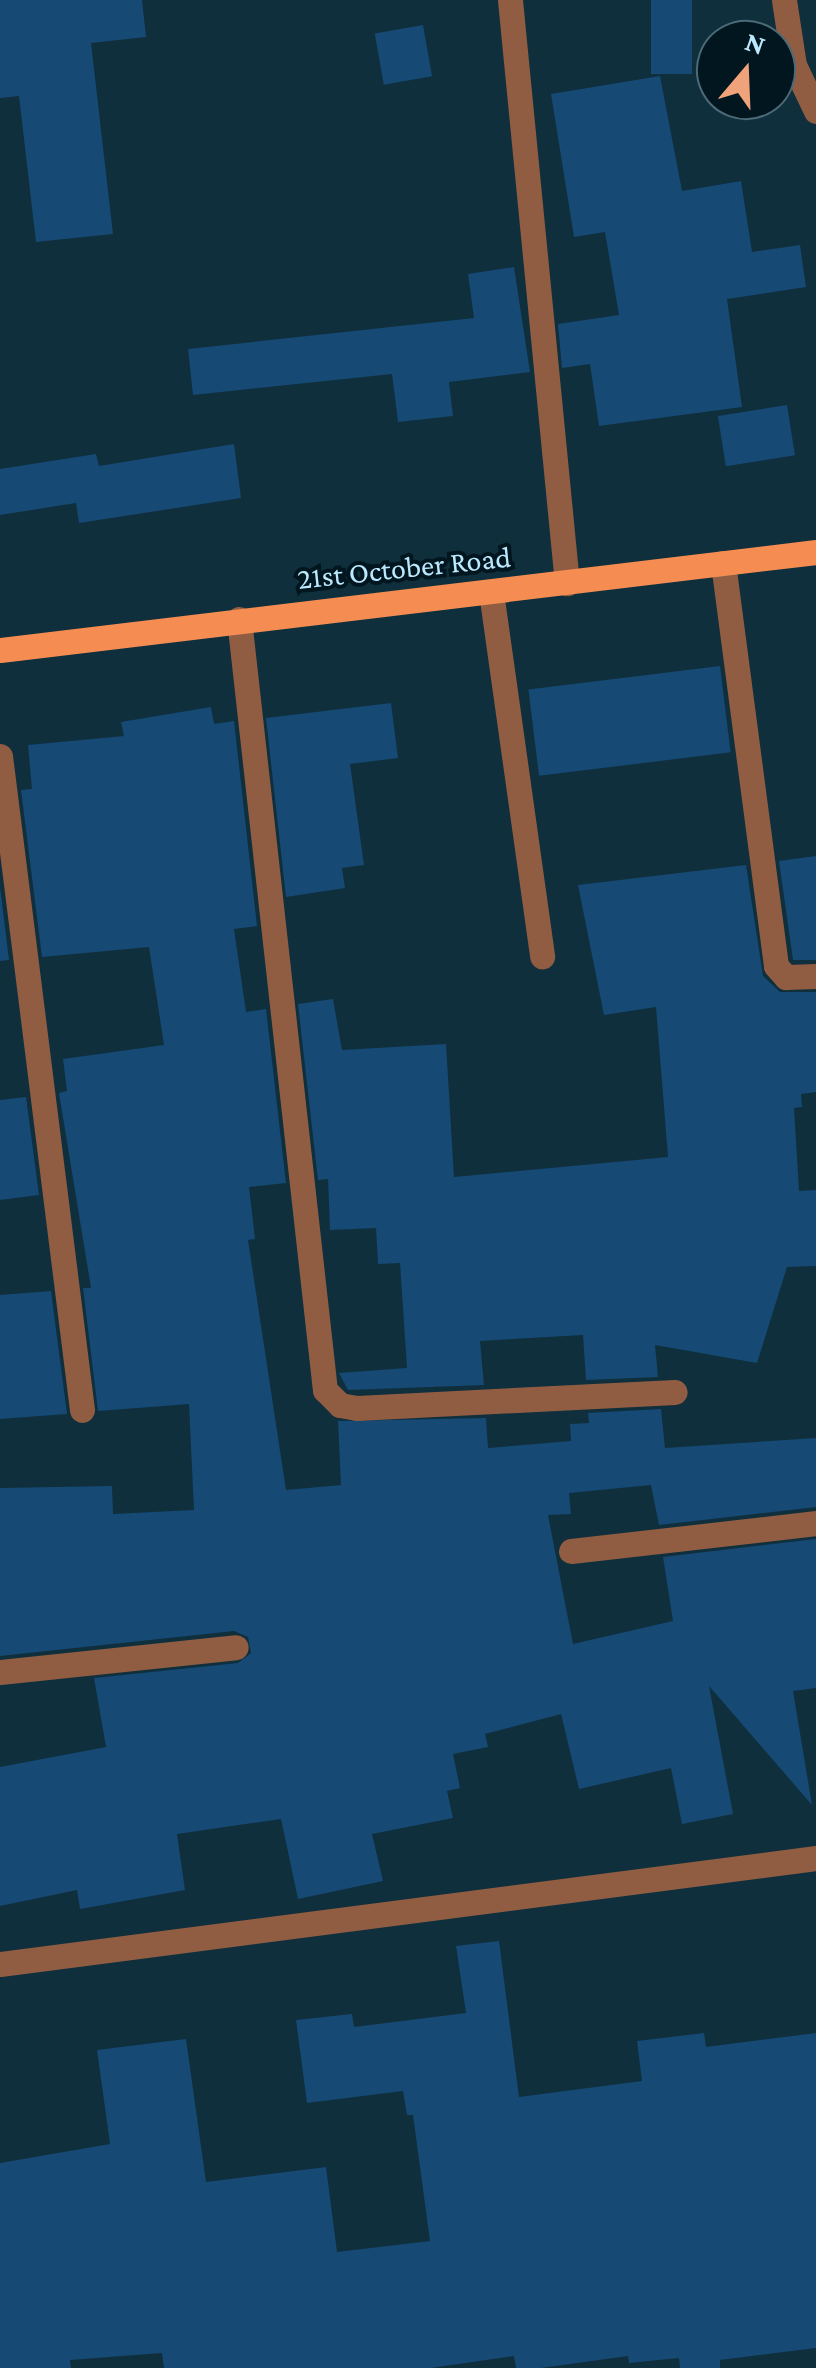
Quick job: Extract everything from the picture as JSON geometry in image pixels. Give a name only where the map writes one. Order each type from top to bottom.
[{"type":"main road","name":"21st October Road","points":[[0,650],[816,552]]},
{"type":"street","points":[[510,0],[567,583]]},
{"type":"street","points":[[784,0],[794,64],[816,112]]},
{"type":"street","points":[[722,564],[776,966],[786,977],[816,976]]},
{"type":"street","points":[[490,592],[542,956]]},
{"type":"street","points":[[240,619],[325,1390],[340,1405],[357,1408],[675,1392]]},
{"type":"street","points":[[0,756],[82,1410]]},
{"type":"street","points":[[572,1552],[816,1523]]},
{"type":"street","points":[[0,1672],[236,1647]]},
{"type":"street","points":[[0,1964],[816,1858]]},
{"type":"building","points":[[0,0],[142,0],[146,37],[91,43],[113,234],[36,242],[19,96],[0,98]]},
{"type":"building","points":[[651,0],[692,0],[692,74],[651,74]]},
{"type":"building","points":[[423,25],[432,76],[384,85],[375,34]]},
{"type":"building","points":[[660,76],[682,191],[741,181],[752,252],[800,245],[806,287],[727,299],[742,407],[599,426],[590,364],[562,368],[558,324],[619,315],[605,232],[574,237],[551,94]]},
{"type":"building","points":[[514,267],[530,372],[449,382],[453,416],[398,422],[392,374],[193,395],[188,349],[474,318],[468,274]]},
{"type":"building","points":[[787,405],[795,455],[726,466],[718,416]]},
{"type":"building","points":[[234,444],[241,498],[79,523],[76,503],[0,515],[0,469],[96,454],[99,466]]},
{"type":"building","points":[[720,666],[731,752],[539,776],[528,690]]},
{"type":"building","points":[[391,703],[398,758],[350,764],[364,865],[342,868],[345,888],[286,897],[266,718]]},
{"type":"building","points":[[211,707],[214,724],[234,721],[257,926],[234,929],[246,1012],[266,1009],[286,1183],[249,1187],[255,1239],[248,1240],[286,1490],[341,1485],[338,1421],[486,1418],[488,1448],[571,1441],[570,1424],[589,1423],[588,1413],[661,1409],[665,1448],[816,1438],[816,1507],[659,1525],[651,1485],[569,1493],[571,1514],[548,1515],[573,1644],[673,1621],[663,1557],[816,1539],[816,1688],[793,1691],[812,1805],[709,1686],[733,1814],[682,1824],[671,1768],[579,1789],[561,1714],[485,1734],[488,1747],[453,1754],[460,1788],[447,1791],[453,1818],[372,1834],[383,1881],[298,1899],[281,1819],[177,1834],[185,1890],[80,1909],[77,1890],[0,1906],[0,1767],[106,1747],[94,1678],[238,1663],[251,1653],[248,1637],[234,1631],[0,1656],[0,1488],[112,1486],[113,1514],[194,1510],[189,1404],[98,1411],[83,1288],[91,1288],[59,1093],[67,1091],[63,1059],[164,1045],[149,947],[42,957],[21,790],[32,789],[28,745],[124,736],[121,722]]},
{"type":"building","points":[[816,856],[816,960],[793,960],[779,861]]},
{"type":"building","points":[[746,865],[763,976],[780,992],[816,992],[816,1092],[801,1094],[802,1107],[794,1108],[799,1191],[816,1190],[816,1266],[787,1267],[757,1363],[655,1345],[658,1377],[586,1380],[583,1335],[480,1341],[484,1385],[348,1390],[339,1373],[407,1368],[400,1263],[378,1264],[376,1228],[330,1230],[328,1179],[318,1180],[298,1004],[333,999],[342,1050],[446,1044],[454,1177],[668,1157],[656,1007],[604,1015],[578,885]]},
{"type":"building","points":[[0,887],[9,960],[0,961]]},
{"type":"building","points":[[26,1097],[39,1195],[0,1200],[0,1100]]},
{"type":"building","points":[[51,1291],[67,1414],[0,1419],[0,1295]]},
{"type":"building","points":[[499,1941],[519,2097],[642,2081],[637,2041],[704,2033],[706,2047],[816,2033],[816,2348],[720,2360],[720,2368],[680,2368],[679,2358],[629,2363],[628,2356],[516,2368],[514,2356],[431,2368],[164,2368],[162,2353],[70,2360],[71,2368],[0,2368],[0,2163],[110,2144],[97,2050],[186,2039],[206,2182],[326,2167],[337,2252],[430,2241],[413,2115],[407,2115],[403,2091],[307,2103],[296,2020],[352,2014],[354,2027],[466,2013],[456,1946]]}]
